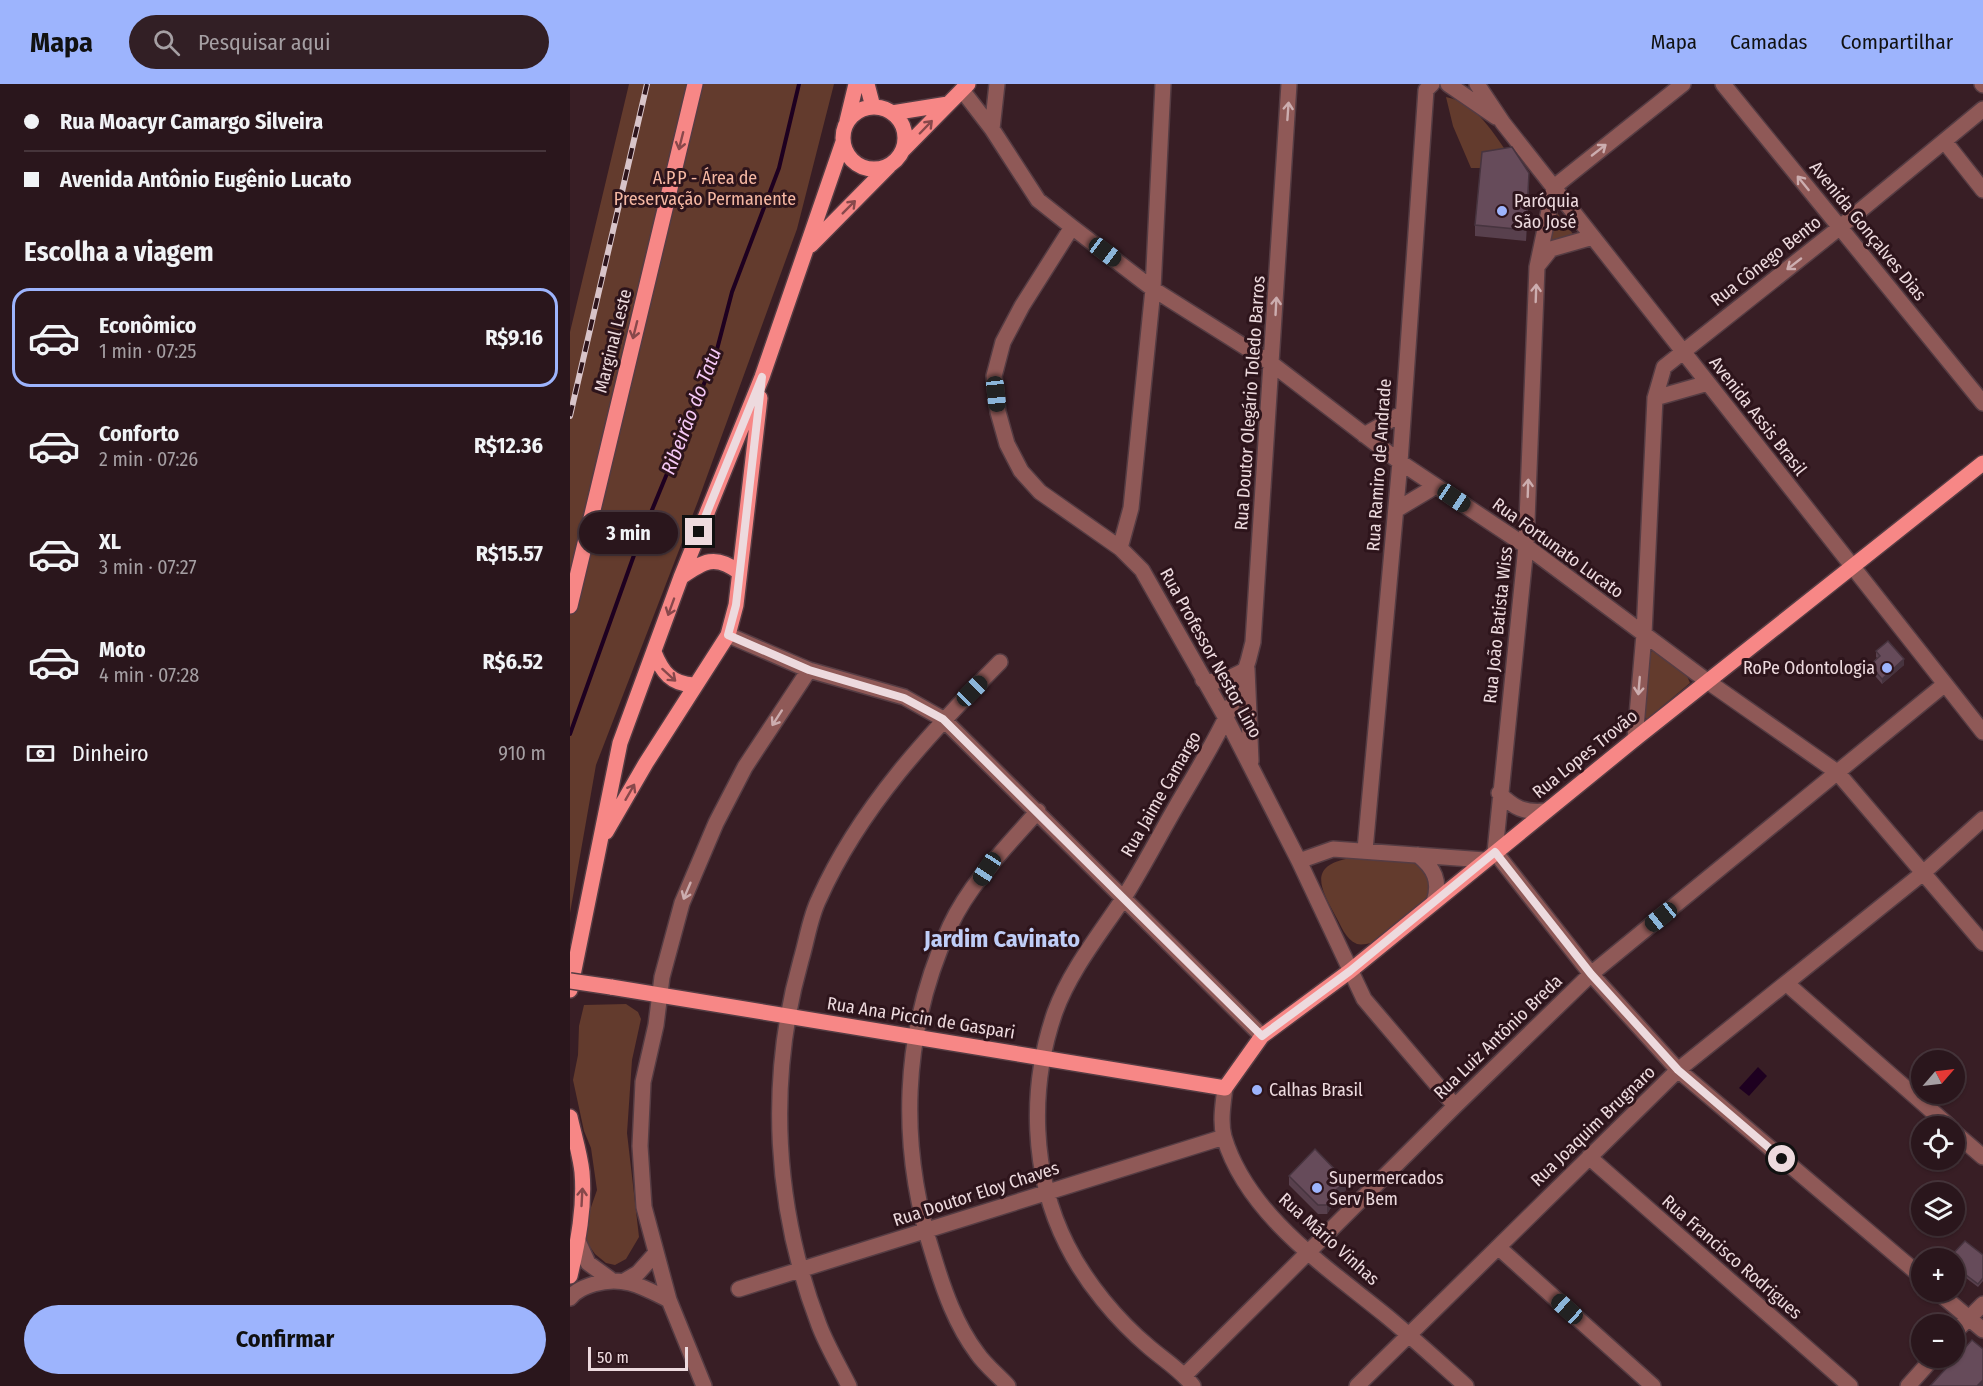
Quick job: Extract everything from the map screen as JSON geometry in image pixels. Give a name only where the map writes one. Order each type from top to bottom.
[{"type":"main road","name":"Marginal Leste","points":[[570,606],[695,84]]},
{"type":"main road","points":[[570,990],[620,743],[681,577],[762,377],[843,142],[856,84]]},
{"type":"main road","points":[[867,84],[873,107]]},
{"type":"main road","points":[[808,248],[965,87]]},
{"type":"main road","points":[[848,121],[854,114],[873,107],[892,113],[948,104]]},
{"type":"main road","points":[[892,113],[904,129],[903,150]]},
{"type":"main road","points":[[843,142],[847,154],[859,166],[869,170],[889,166]]},
{"type":"main road","points":[[600,843],[694,685],[728,635],[736,605],[762,377]]},
{"type":"main road","name":"Rua Lopes Trovão","points":[[1225,1088],[1262,1036],[1350,971],[1851,565],[1983,463]]},
{"type":"main road","points":[[681,577],[707,561],[728,563],[739,572]]},
{"type":"main road","points":[[654,652],[660,667],[671,680],[694,685]]},
{"type":"main road","name":"Rua Ana Piccin de Gaspari","points":[[570,981],[1225,1088]]},
{"type":"main road","points":[[570,1117],[581,1170],[583,1194],[578,1241],[570,1275]]},
{"type":"main road","points":[[570,1221],[578,1241]]},
{"type":"street","points":[[992,129],[997,84]]},
{"type":"street","points":[[1120,548],[1131,508],[1153,289],[1163,84]]},
{"type":"street","name":"Rua Doutor Olegário Toledo Barros","points":[[1227,720],[1247,669],[1253,642],[1289,84]]},
{"type":"street","name":"Rua Ramiro de Andrade","points":[[1365,850],[1400,462],[1426,90],[1432,84]]},
{"type":"street","name":"Avenida Assis Brasil","points":[[1448,84],[1503,123]]},
{"type":"street","name":"Avenida Assis Brasil","points":[[1477,84],[1503,123],[1983,732]]},
{"type":"street","points":[[1554,187],[1683,84]]},
{"type":"street","name":"Avenida Gonçalves Dias","points":[[1723,84],[1983,403]]},
{"type":"street","points":[[965,87],[1038,200],[1072,227]]},
{"type":"street","name":"Rua Cônego Bento","points":[[1635,739],[1644,634],[1655,398],[1664,367],[1839,228],[1983,109]]},
{"type":"street","points":[[1945,142],[1983,190]]},
{"type":"street","name":"Rua João Batista Wiss","points":[[1490,856],[1526,546],[1537,267],[1554,187]]},
{"type":"street","name":"Rua Fortunato Lucato","points":[[1072,227],[1153,289],[1272,364],[1400,462],[1526,546],[1707,681],[1837,772],[1983,943]]},
{"type":"street","name":"Rua Professor Nestor Lino","points":[[1072,227],[1022,306],[1003,342],[994,376],[998,412],[1007,444],[1028,478],[1069,515],[1120,548],[1142,570],[1227,720],[1299,861],[1364,999],[1455,1106]]},
{"type":"street","points":[[1537,267],[1551,249],[1593,237]]},
{"type":"street","points":[[1655,398],[1708,383]]},
{"type":"street","points":[[1364,435],[1403,413]]},
{"type":"street","points":[[1396,510],[1436,486]]},
{"type":"street","points":[[728,635],[809,670],[904,698],[943,719],[1262,1036]]},
{"type":"street","points":[[849,1386],[820,1326],[800,1270],[779,1146],[782,1052],[788,1016],[818,900],[854,834],[877,800],[943,719],[1000,662]]},
{"type":"street","points":[[1203,680],[1209,682],[1224,680],[1247,669],[1251,767]]},
{"type":"street","points":[[704,1386],[669,1300],[644,1207],[640,1146],[644,1082],[659,996],[682,903],[716,823],[745,767],[809,670]]},
{"type":"street","name":"Rua Luiz Antônio Breda","points":[[1189,1380],[1309,1252],[1591,974],[1945,684]]},
{"type":"street","name":"Rua Jaime Camargo","points":[[1189,1380],[1148,1346],[1100,1297],[1067,1246],[1045,1193],[1038,1140],[1038,1084],[1042,1058],[1056,1010],[1076,970],[1124,897],[1227,720]]},
{"type":"street","points":[[1499,793],[1512,806],[1527,812],[1545,811]]},
{"type":"street","points":[[1008,1386],[977,1353],[947,1299],[925,1231],[912,1167],[908,1097],[915,1037],[929,980],[951,924],[987,869],[1038,811]]},
{"type":"street","name":"Rua Joaquim Brugnaro","points":[[1357,1386],[1678,1070],[1923,873],[1983,819]]},
{"type":"street","points":[[1299,861],[1333,849],[1418,855],[1490,856],[1591,974],[1678,1070],[1911,1268]]},
{"type":"street","points":[[1418,855],[1430,864],[1436,877],[1438,889],[1434,902]]},
{"type":"street","points":[[1786,983],[1938,1116]]},
{"type":"street","name":"Rua Mário Vinhas","points":[[1225,1088],[1222,1112],[1224,1137],[1243,1179],[1268,1212],[1309,1252],[1466,1386]]},
{"type":"street","name":"Rua Doutor Eloy Chaves","points":[[739,1289],[1224,1137]]},
{"type":"street","points":[[1965,1141],[1983,1157]]},
{"type":"street","name":"Rua Francisco Rodrigues","points":[[1589,1156],[1850,1386]]},
{"type":"street","points":[[578,1241],[588,1263],[610,1279]]},
{"type":"street","points":[[1498,1247],[1653,1386]]},
{"type":"street","points":[[626,1280],[644,1268],[655,1254]]},
{"type":"street","points":[[570,1298],[584,1287],[610,1279],[626,1280],[669,1300]]},
{"type":"street","points":[[1950,1302],[1983,1330]]},
{"type":"street","points":[[1965,1322],[1983,1304]]},
{"type":"street","points":[[1908,1386],[1924,1368]]},
{"type":"green space","name":"A.P.P - Área de Preservação Permanente","points":[[629,84],[834,84],[797,229],[698,501],[596,765],[570,913],[570,332]]},
{"type":"green space","points":[[1446,97],[1457,100],[1476,113],[1511,158],[1481,163],[1480,168],[1471,168],[1453,126]]},
{"type":"green space","points":[[1552,206],[1573,234],[1550,241]]},
{"type":"green space","points":[[1656,650],[1687,676],[1690,683],[1647,719],[1641,713],[1647,653]]},
{"type":"green space","points":[[1351,858],[1418,862],[1428,868],[1433,893],[1371,943],[1357,944],[1349,939],[1341,927],[1325,895],[1321,878],[1323,871],[1329,866]]},
{"type":"green space","points":[[626,1004],[638,1012],[641,1019],[632,1060],[627,1133],[639,1237],[626,1259],[615,1265],[606,1263],[595,1254],[586,1241],[589,1213],[597,1190],[591,1148],[584,1131],[573,1080],[578,1055],[579,1026],[584,1005]]},
{"type":"shaded area","points":[[1758,1067],[1767,1076],[1749,1096],[1739,1088]]},
{"type":"building","name":"Paróquia São José","points":[[1512,147],[1529,173],[1526,230],[1475,225],[1482,152]]},
{"type":"building","name":"RoPe Odontologia","points":[[1888,641],[1904,659],[1882,679],[1870,665],[1880,656],[1876,651]]},
{"type":"building","name":"Supermercados Serv Bem","points":[[1315,1149],[1346,1181],[1337,1189],[1327,1205],[1318,1205],[1289,1176]]},
{"type":"building","points":[[1965,1241],[1983,1255],[1983,1278],[1978,1284],[1965,1274],[1965,1248],[1958,1248]]},
{"type":"building","points":[[1972,1340],[1983,1349],[1983,1380],[1977,1386],[1930,1386],[1946,1368],[1965,1368],[1965,1348]]},
{"type":"waterway","name":"Ribeirão do Tatu","points":[[570,734],[638,544],[715,357],[732,292],[779,168],[799,84]]},
{"type":"railway","points":[[570,416],[647,84]]},
{"type":"place","name":"Paróquia São José","points":[[1502,211]]},
{"type":"place","name":"RoPe Odontologia","points":[[1887,668]]},
{"type":"place","name":"Calhas Brasil","points":[[1257,1090]]},
{"type":"place","name":"Supermercados Serv Bem","points":[[1317,1188]]},
{"type":"district","name":"Jardim Cavinato","points":[[1002,939]]},
{"type":"route","points":[[699,532],[762,377],[736,605],[728,635],[809,670],[904,698],[943,719],[1262,1036],[1350,971],[1495,852],[1591,974],[1678,1070],[1782,1159]]}]
